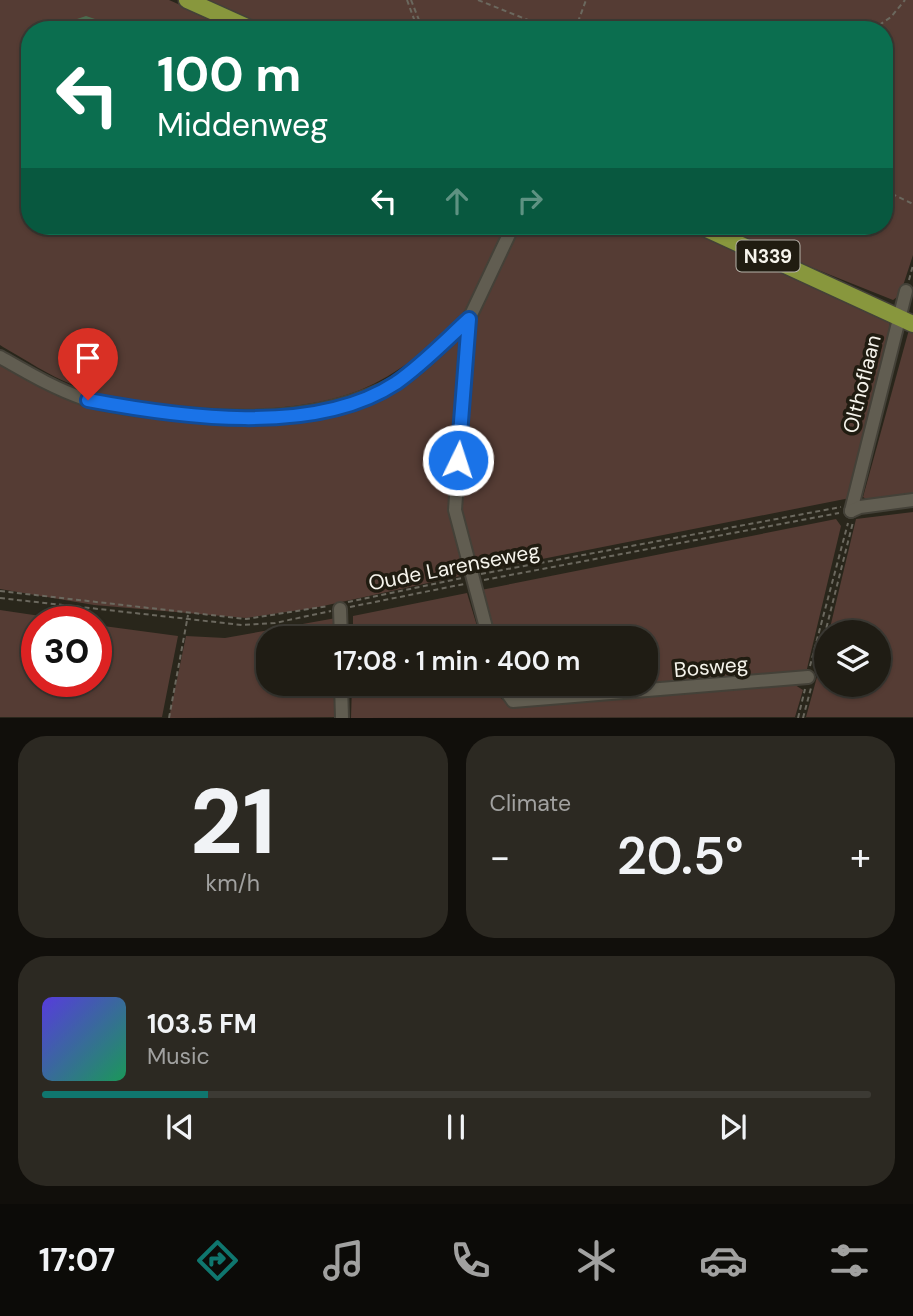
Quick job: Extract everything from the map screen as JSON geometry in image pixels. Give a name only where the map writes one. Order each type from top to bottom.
[{"type":"main road","points":[[187,0],[234,21]]},
{"type":"main road","name":"N339","points":[[720,235],[906,317]]},
{"type":"street","points":[[486,626],[455,510],[469,319],[509,235]]},
{"type":"street","name":"Olthoflaan","points":[[851,508],[906,317],[906,291]]},
{"type":"street","points":[[0,356],[39,380],[88,400],[148,411],[235,419],[296,416],[348,404],[395,384],[469,319]]},
{"type":"street","points":[[851,508],[913,500]]},
{"type":"street","points":[[340,610],[341,626]]},
{"type":"street","name":"Bosweg","points":[[658,691],[811,680]]},
{"type":"street","points":[[341,696],[342,718]]},
{"type":"street","name":"Bosweg","points":[[509,696],[513,701],[584,696]]},
{"type":"path","points":[[407,0],[415,21]]},
{"type":"path","points":[[411,0],[420,21]]},
{"type":"path","points":[[478,0],[530,21]]},
{"type":"path","points":[[578,21],[586,0]]},
{"type":"path","points":[[885,21],[905,0]]},
{"type":"path","points":[[893,194],[913,204]]},
{"type":"path","points":[[906,291],[913,265]]},
{"type":"path","points":[[803,718],[851,508]]},
{"type":"path","points":[[798,718],[811,680],[854,517],[851,508]]},
{"type":"path","name":"Oude Larenseweg","points":[[0,590],[188,614],[266,618],[851,508]]},
{"type":"path","name":"Oude Larenseweg","points":[[0,598],[187,621],[260,625],[340,610],[473,579],[851,508]]},
{"type":"path","points":[[169,718],[188,614]]},
{"type":"shaded area","points":[[0,0],[169,0],[217,21],[21,21],[21,235],[504,235],[469,305],[451,327],[430,346],[381,380],[355,392],[325,401],[253,409],[214,410],[137,402],[73,385],[0,345]]},
{"type":"shaded area","points":[[199,0],[913,0],[913,255],[900,295],[893,300],[730,235],[893,235],[893,21],[247,21]]},
{"type":"shaded area","points":[[86,16],[95,19],[94,21],[74,20]]},
{"type":"shaded area","points":[[515,235],[699,235],[888,318],[891,330],[850,498],[477,572],[461,509],[474,321]]},
{"type":"shaded area","points":[[910,326],[913,327],[913,497],[870,502],[863,497]]},
{"type":"shaded area","points":[[460,333],[448,487],[450,516],[465,575],[314,608],[246,618],[94,605],[0,589],[0,357],[54,389],[224,422],[261,423],[325,416],[354,408],[382,396],[434,359]]},
{"type":"shaded area","points":[[913,512],[913,717],[806,717],[814,688],[814,697],[891,697],[891,620],[832,620],[856,519]]},
{"type":"shaded area","points":[[836,519],[841,526],[819,620],[814,620],[814,639],[806,673],[658,684],[658,626],[491,626],[481,590]]},
{"type":"shaded area","points":[[467,593],[477,626],[353,626],[353,616]]},
{"type":"shaded area","points":[[0,610],[21,613],[21,697],[112,697],[112,627],[178,636],[162,717],[0,717]]},
{"type":"shaded area","points":[[336,618],[336,626],[292,626]]},
{"type":"shaded area","points":[[256,632],[256,696],[338,696],[339,717],[169,718],[186,636],[225,638]]},
{"type":"shaded area","points":[[795,685],[803,690],[795,717],[351,718],[352,696],[498,696],[512,707]]},
{"type":"route","points":[[88,400],[148,411],[235,419],[296,416],[348,404],[395,384],[469,319],[458,460]]}]
